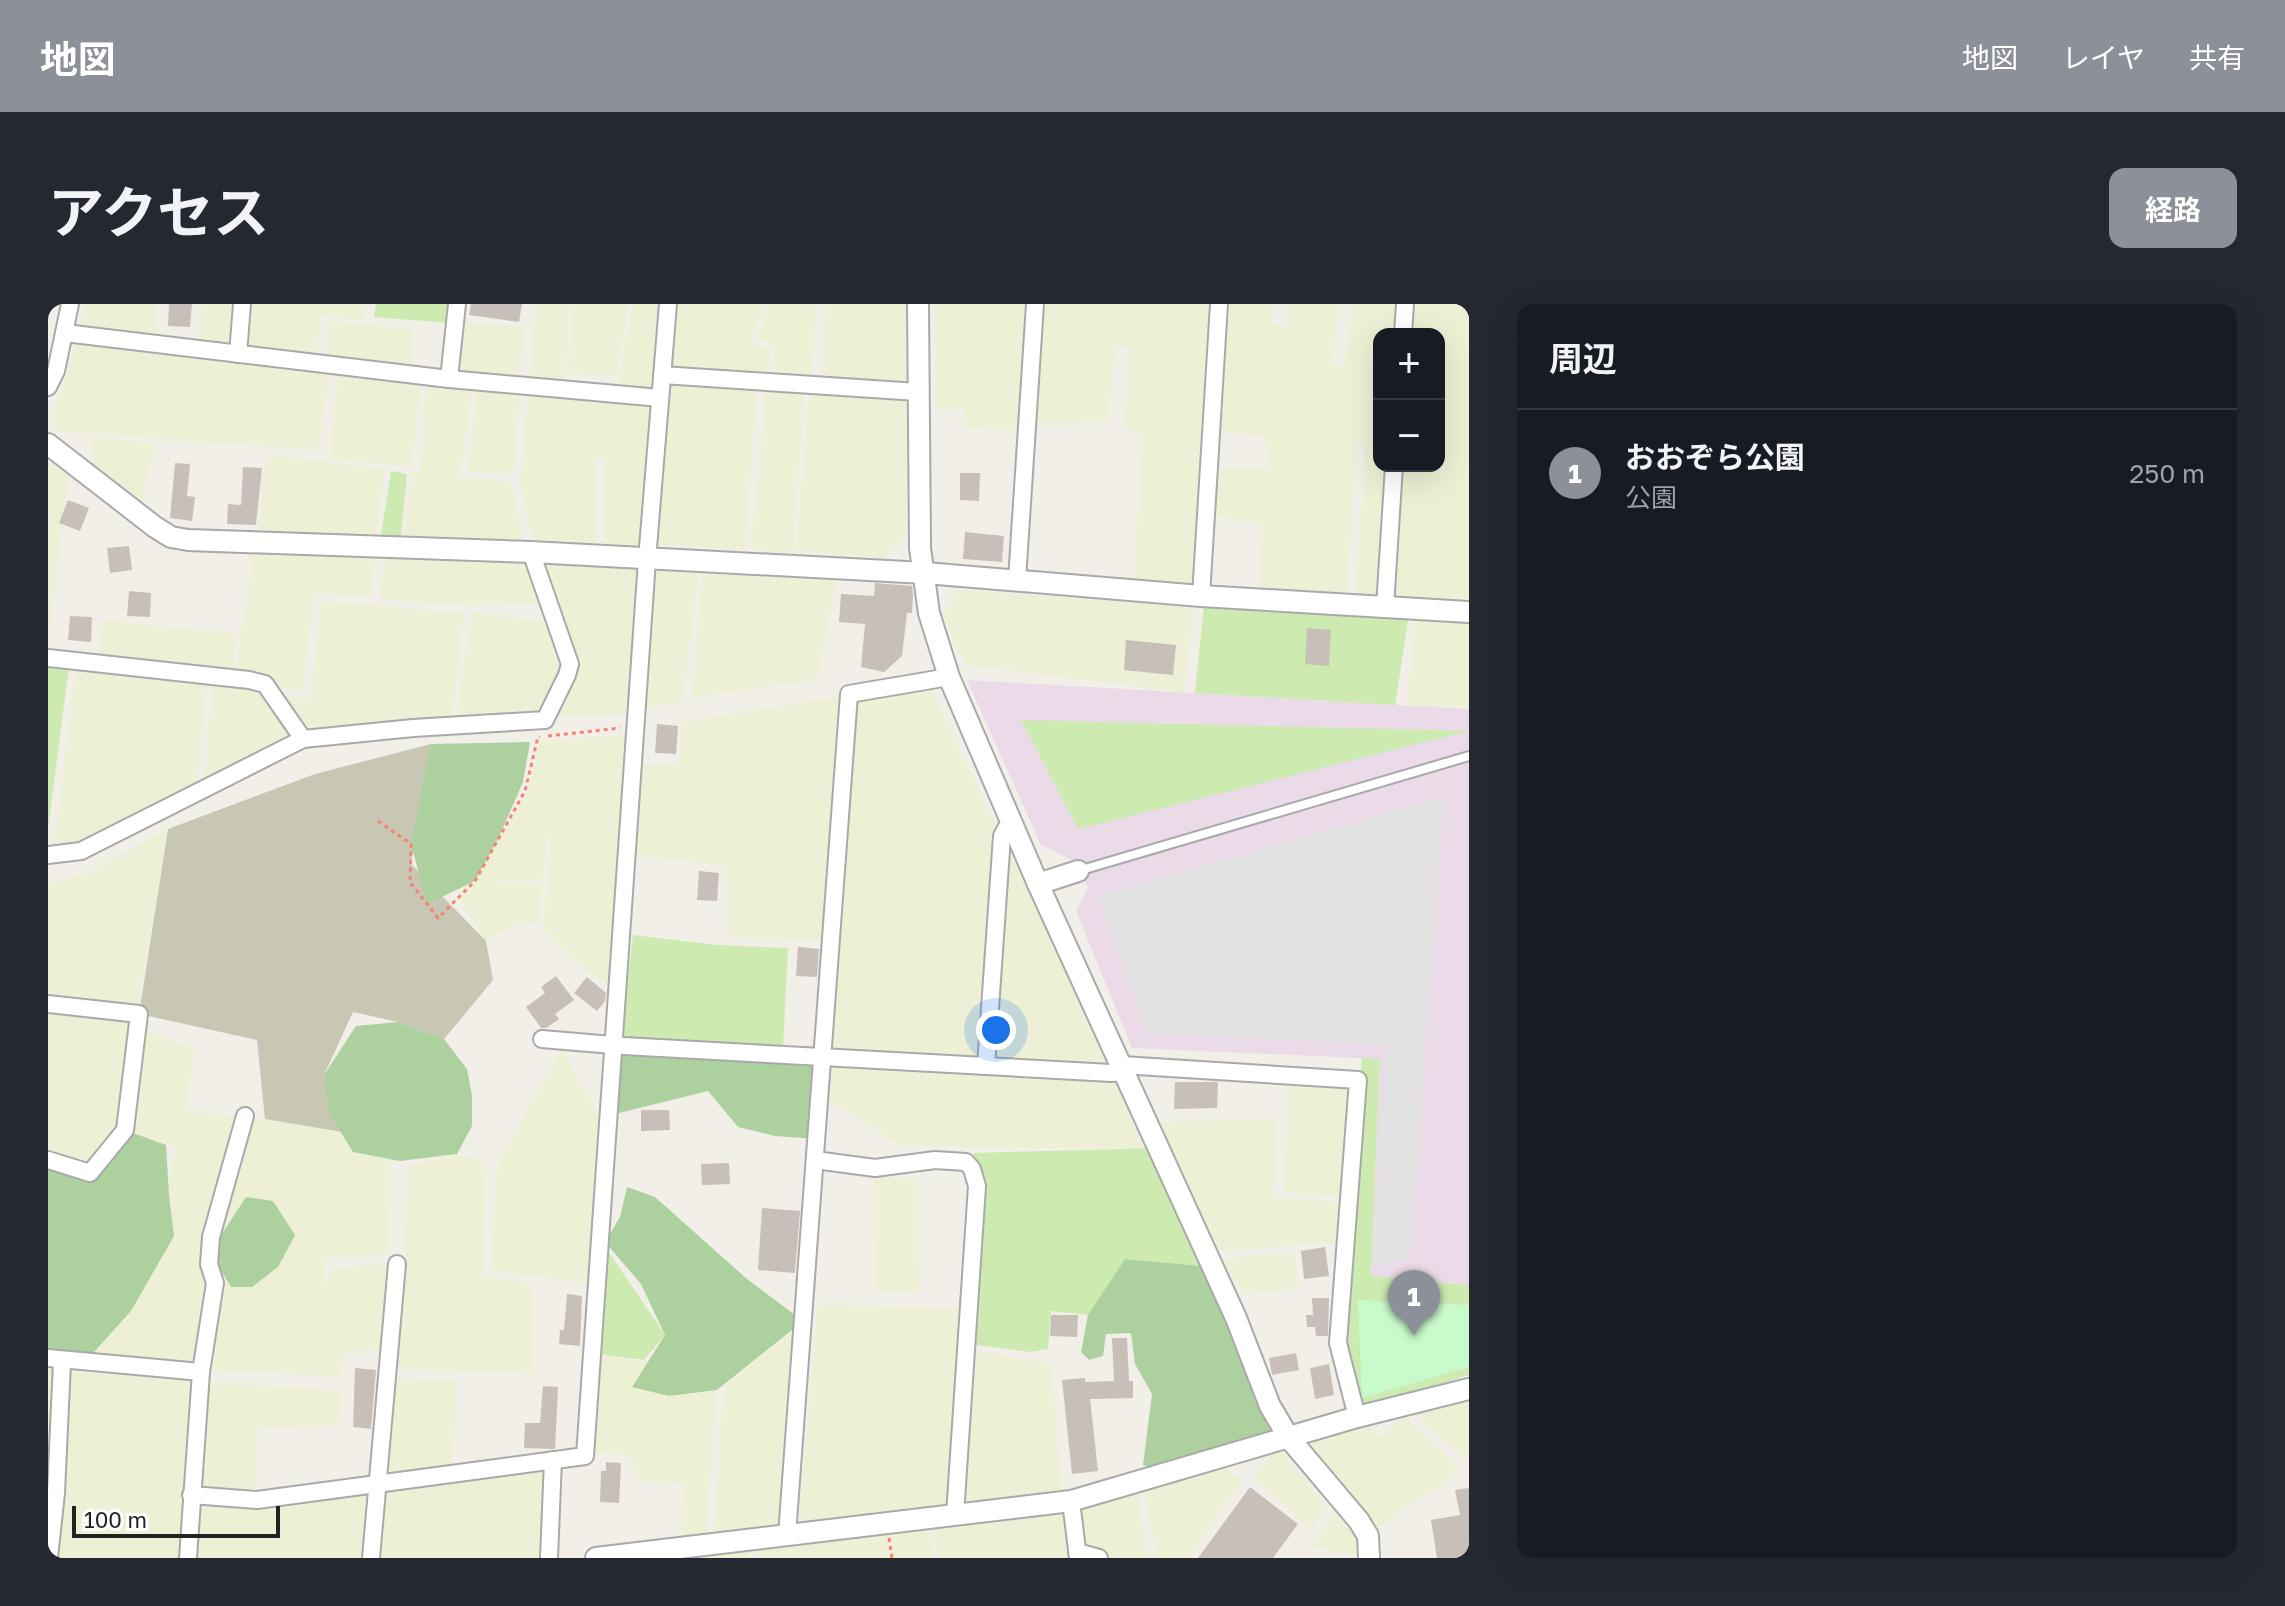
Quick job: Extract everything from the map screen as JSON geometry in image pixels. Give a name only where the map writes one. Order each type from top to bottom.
[{"type":"street","points":[[48,387],[56,371],[70,304]]},
{"type":"street","points":[[238,354],[242,304]]},
{"type":"street","points":[[449,379],[457,304]]},
{"type":"street","points":[[191,1495],[257,1500],[585,1456],[647,560],[668,304]]},
{"type":"street","points":[[918,304],[920,548],[929,613],[949,677],[1038,884],[1236,1318],[1270,1406],[1289,1438],[1359,1521],[1368,1536],[1369,1558]]},
{"type":"street","points":[[1017,580],[1035,304]]},
{"type":"street","points":[[1201,596],[1219,304]]},
{"type":"street","points":[[1403,328],[1405,304]]},
{"type":"street","points":[[65,333],[449,379],[660,398]]},
{"type":"street","points":[[662,375],[918,392]]},
{"type":"street","points":[[48,444],[138,516],[171,537],[925,573],[1201,596],[1469,612]]},
{"type":"street","points":[[1385,607],[1394,472]]},
{"type":"street","points":[[48,855],[81,851],[303,739],[545,720],[570,664],[531,552]]},
{"type":"street","points":[[48,658],[265,684],[303,739]]},
{"type":"street","points":[[787,1535],[849,694],[949,677]]},
{"type":"street","points":[[986,1066],[1002,836],[1011,820]]},
{"type":"street","points":[[1038,884],[1078,871]]},
{"type":"street","points":[[48,1004],[139,1014],[125,1130],[90,1173],[48,1160]]},
{"type":"street","points":[[542,1039],[986,1066],[1123,1068],[1358,1080],[1338,1343],[1357,1417]]},
{"type":"street","points":[[188,1558],[201,1372],[215,1283],[209,1264],[211,1237],[245,1116]]},
{"type":"street","points":[[815,1160],[875,1168],[953,1160],[966,1162],[972,1169],[977,1186],[955,1515]]},
{"type":"street","points":[[371,1558],[397,1264]]},
{"type":"street","points":[[49,1558],[56,1493],[55,1360],[201,1372]]},
{"type":"street","points":[[596,1558],[706,1552],[787,1535],[1071,1501],[1357,1417],[1469,1389]]},
{"type":"street","points":[[549,1558],[553,1460]]},
{"type":"street","points":[[1071,1501],[1077,1555],[1099,1558]]},
{"type":"lane","points":[[1078,871],[1469,756]]},
{"type":"path","points":[[378,821],[411,844],[410,882],[438,918],[475,881],[525,791],[538,737],[636,726]]},
{"type":"shaded area","points":[[84,304],[156,304],[157,335],[80,329]]},
{"type":"shaded area","points":[[202,304],[237,304],[234,345],[198,341]]},
{"type":"shaded area","points":[[248,304],[367,304],[363,320],[320,317],[317,356],[244,348]]},
{"type":"shaded area","points":[[536,304],[569,304],[565,385],[529,381]]},
{"type":"shaded area","points":[[573,304],[628,304],[617,376],[568,374]]},
{"type":"shaded area","points":[[633,304],[662,304],[655,392],[617,388]]},
{"type":"shaded area","points":[[673,304],[763,304],[751,344],[770,348],[767,379],[668,371]]},
{"type":"shaded area","points":[[769,304],[816,304],[812,382],[773,379],[776,344],[758,340]]},
{"type":"shaded area","points":[[826,304],[907,304],[906,387],[823,381]]},
{"type":"shaded area","points":[[934,304],[1030,304],[1020,431],[968,429],[962,408],[935,409]]},
{"type":"shaded area","points":[[1041,304],[1219,304],[1209,466],[1270,470],[1265,437],[1221,431],[1230,304],[1273,304],[1272,323],[1287,328],[1287,304],[1339,304],[1332,363],[1344,367],[1353,304],[1398,304],[1396,328],[1373,328],[1373,472],[1391,472],[1385,607],[1355,605],[1366,442],[1357,443],[1346,604],[1259,599],[1262,524],[1206,515],[1201,596],[1134,580],[1143,435],[1124,428],[1129,347],[1116,347],[1107,422],[1033,424]]},
{"type":"shaded area","points":[[1415,304],[1469,304],[1469,707],[1407,706],[1416,609],[1393,607],[1403,472],[1445,472],[1445,328],[1413,328]]},
{"type":"shaded area","points":[[329,321],[413,329],[411,367],[325,357]]},
{"type":"shaded area","points":[[463,322],[526,326],[519,380],[459,374]]},
{"type":"shaded area","points":[[75,341],[329,373],[318,451],[57,431],[48,418],[66,380]]},
{"type":"shaded area","points":[[339,374],[422,384],[411,467],[330,459]]},
{"type":"shaded area","points":[[667,382],[757,388],[745,550],[653,544]]},
{"type":"shaded area","points":[[426,385],[472,389],[460,477],[512,482],[522,543],[404,537],[411,473],[420,472]]},
{"type":"shaded area","points":[[767,387],[804,390],[793,552],[751,550]]},
{"type":"shaded area","points":[[477,391],[520,395],[514,472],[468,472]]},
{"type":"shaded area","points":[[810,392],[907,398],[906,537],[885,558],[796,551]]},
{"type":"shaded area","points":[[527,394],[653,406],[643,550],[605,547],[604,459],[595,459],[598,547],[533,541],[520,483]]},
{"type":"shaded area","points":[[92,437],[155,443],[141,505],[93,465]]},
{"type":"shaded area","points":[[266,454],[385,469],[376,536],[258,532]]},
{"type":"shaded area","points":[[48,463],[69,476],[48,645]]},
{"type":"shaded area","points":[[254,550],[375,555],[371,597],[315,593],[302,690],[278,687],[269,677],[236,672]]},
{"type":"shaded area","points":[[386,554],[528,562],[543,605],[466,606],[380,599]]},
{"type":"shaded area","points":[[540,563],[641,567],[630,715],[554,717],[574,664]]},
{"type":"shaded area","points":[[655,571],[698,574],[683,702],[642,708]]},
{"type":"shaded area","points":[[702,574],[837,580],[817,680],[692,697]]},
{"type":"shaded area","points":[[958,590],[1194,607],[1184,693],[967,665],[943,616]]},
{"type":"shaded area","points":[[322,601],[464,613],[452,717],[308,732],[283,696],[310,699]]},
{"type":"shaded area","points":[[473,612],[550,623],[564,664],[547,708],[456,716]]},
{"type":"shaded area","points":[[103,620],[237,634],[232,672],[98,656]]},
{"type":"shaded area","points":[[76,668],[207,682],[196,794],[53,855]]},
{"type":"shaded area","points":[[967,680],[1469,709],[1469,1285],[1371,1277],[1380,1059],[1132,1048],[1076,911],[1088,887],[1072,860],[1041,845]]},
{"type":"shaded area","points":[[213,682],[257,687],[266,693],[294,738],[203,791]]},
{"type":"shaded area","points":[[931,691],[1113,1065],[829,1051],[858,699]]},
{"type":"shaded area","points":[[839,697],[826,940],[727,937],[726,866],[635,855],[641,764],[678,765],[682,722]]},
{"type":"shaded area","points":[[628,735],[612,987],[582,968],[544,930],[551,836],[547,837],[542,881],[479,881],[542,885],[538,925],[521,920],[486,941],[458,897],[528,792],[540,740]]},
{"type":"shaded area","points":[[431,744],[411,864],[486,941],[493,980],[444,1039],[398,1022],[353,1012],[324,1075],[341,1132],[265,1119],[257,1040],[139,1014],[168,829],[315,774]]},
{"type":"shaded area","points":[[1444,796],[1410,1259],[1372,1267],[1386,1044],[1148,1034],[1099,896]]},
{"type":"shaded area","points":[[168,829],[138,1004],[48,993],[48,883],[82,875]]},
{"type":"shaded area","points":[[48,1011],[129,1019],[132,1025],[195,1050],[185,1111],[245,1116],[341,1132],[353,1152],[390,1160],[389,1255],[326,1257],[322,1289],[332,1268],[389,1263],[380,1350],[344,1353],[339,1377],[84,1363],[174,1236],[168,1183],[177,1147],[126,1130],[90,1173],[48,1157]],"holes":[[[246,1197],[253,1286],[215,1283],[215,1241]]]},
{"type":"shaded area","points":[[562,1049],[601,1119],[590,1283],[490,1271],[499,1159]]},
{"type":"shaded area","points":[[828,1062],[1111,1073],[1143,1149],[901,1146],[826,1097]]},
{"type":"shaded area","points":[[1290,1076],[1358,1080],[1349,1197],[1283,1192]]},
{"type":"shaded area","points":[[1277,1119],[1274,1197],[1348,1203],[1346,1242],[1219,1251],[1147,1122]]},
{"type":"shaded area","points":[[457,1154],[486,1162],[483,1277],[532,1283],[533,1374],[396,1368],[404,1268],[407,1166]]},
{"type":"shaded area","points":[[918,1178],[919,1293],[875,1293],[874,1179]]},
{"type":"shaded area","points":[[1294,1253],[1299,1288],[1245,1295],[1221,1259]]},
{"type":"shaded area","points":[[818,1304],[969,1310],[965,1352],[998,1353],[1020,1360],[1051,1362],[1063,1502],[1072,1507],[1138,1494],[1147,1558],[938,1558],[933,1517],[799,1525]]},
{"type":"shaded area","points":[[803,1321],[787,1535],[928,1518],[933,1558],[758,1558],[755,1539],[749,1540],[751,1558],[706,1558],[704,1545],[680,1548],[684,1483],[634,1481],[633,1455],[592,1453],[597,1354],[647,1363],[632,1386],[669,1396],[717,1390],[705,1544],[713,1544],[724,1386]]},
{"type":"shaded area","points":[[48,1369],[196,1379],[182,1558],[56,1558],[62,1490],[48,1489]]},
{"type":"shaded area","points":[[393,1378],[458,1379],[451,1474],[553,1460],[549,1558],[378,1558]]},
{"type":"shaded area","points":[[209,1382],[341,1391],[338,1425],[259,1428],[255,1493],[199,1491]]},
{"type":"shaded area","points":[[1469,1397],[1469,1455],[1463,1457],[1410,1411]]},
{"type":"shaded area","points":[[1405,1416],[1454,1463],[1454,1476],[1375,1530],[1289,1438],[1357,1417],[1380,1437]]},
{"type":"shaded area","points":[[1278,1448],[1325,1504],[1312,1531],[1253,1477]]},
{"type":"shaded area","points":[[1220,1466],[1242,1480],[1188,1558],[1158,1558],[1144,1492]]},
{"type":"shaded area","points":[[369,1493],[366,1558],[194,1558],[196,1502]]},
{"type":"shaded area","points":[[1334,1513],[1358,1537],[1358,1556],[1312,1547]]},
{"type":"green space","points":[[376,304],[452,304],[450,323],[374,317]]},
{"type":"green space","points":[[391,471],[407,474],[401,537],[381,535]]},
{"type":"green space","points":[[1204,605],[1409,615],[1395,705],[1195,693]]},
{"type":"green space","points":[[48,665],[69,667],[48,829]]},
{"type":"green space","points":[[1021,720],[1469,731],[1078,829]]},
{"type":"green space","points":[[530,742],[523,782],[475,881],[427,904],[411,844],[431,744]]},
{"type":"green space","points":[[633,935],[717,945],[788,948],[783,1047],[621,1038]]},
{"type":"green space","points":[[398,1022],[444,1039],[467,1069],[472,1096],[472,1126],[457,1154],[400,1161],[353,1152],[329,1113],[324,1075],[356,1026]]},
{"type":"green space","points":[[622,1055],[817,1062],[817,1139],[775,1136],[738,1127],[708,1091],[615,1114]]},
{"type":"green space","points":[[1362,1058],[1380,1059],[1371,1276],[1469,1285],[1469,1375],[1361,1408],[1339,1333]]},
{"type":"green space","points":[[125,1130],[166,1145],[174,1236],[131,1311],[84,1363],[48,1357],[48,1160],[90,1173]]},
{"type":"green space","points":[[1159,1148],[1213,1267],[1126,1259],[1088,1315],[1051,1311],[1048,1349],[1030,1352],[961,1343],[969,1310],[974,1153]]},
{"type":"green space","points":[[627,1187],[655,1197],[747,1279],[803,1321],[717,1390],[669,1396],[632,1387],[665,1335],[641,1284],[605,1242],[620,1217]]},
{"type":"green space","points":[[246,1197],[273,1201],[295,1235],[278,1267],[252,1287],[231,1287],[210,1252]]},
{"type":"green space","points":[[604,1245],[665,1335],[644,1360],[597,1354]]},
{"type":"green space","points":[[1125,1259],[1213,1267],[1281,1425],[1241,1452],[1217,1446],[1171,1472],[1143,1465],[1152,1394],[1135,1364],[1131,1333],[1106,1334],[1103,1356],[1089,1360],[1081,1352],[1088,1315]]},
{"type":"green space","points":[[1358,1300],[1469,1305],[1469,1367],[1362,1398]]},
{"type":"building","points":[[169,304],[192,304],[190,327],[168,326]]},
{"type":"building","points":[[471,304],[522,304],[519,322],[469,315]]},
{"type":"building","points":[[175,463],[190,464],[187,496],[195,497],[192,521],[170,518]]},
{"type":"building","points":[[243,467],[262,468],[256,525],[227,524],[228,504],[241,505]]},
{"type":"building","points":[[960,473],[980,473],[979,501],[960,500]]},
{"type":"building","points":[[68,500],[89,508],[80,531],[59,523]]},
{"type":"building","points":[[965,532],[1004,536],[1002,562],[963,559]]},
{"type":"building","points":[[129,546],[132,570],[110,573],[107,548]]},
{"type":"building","points":[[875,583],[912,586],[913,595],[912,613],[907,613],[902,656],[884,672],[861,667],[865,624],[839,622],[841,594],[874,596]]},
{"type":"building","points":[[129,591],[151,593],[150,617],[127,616]]},
{"type":"building","points":[[70,616],[92,617],[91,642],[68,640]]},
{"type":"building","points":[[1307,628],[1331,630],[1329,666],[1305,664]]},
{"type":"building","points":[[1126,640],[1176,645],[1173,675],[1124,670]]},
{"type":"building","points":[[657,724],[678,726],[676,754],[655,753]]},
{"type":"building","points":[[699,871],[719,873],[717,901],[697,900]]},
{"type":"building","points":[[798,947],[819,949],[817,977],[796,976]]},
{"type":"building","points":[[556,976],[574,1000],[555,1014],[559,1019],[541,1028],[526,1007],[545,993],[541,987]]},
{"type":"building","points":[[587,977],[606,993],[605,1001],[597,1011],[574,993]]},
{"type":"building","points":[[1175,1082],[1218,1082],[1217,1108],[1174,1109]]},
{"type":"building","points":[[641,1110],[669,1110],[670,1130],[641,1131]]},
{"type":"building","points":[[729,1163],[730,1184],[702,1185],[701,1164]]},
{"type":"building","points":[[762,1208],[800,1211],[795,1273],[758,1270]]},
{"type":"building","points":[[1325,1247],[1329,1276],[1304,1279],[1301,1251]]},
{"type":"building","points":[[567,1294],[582,1296],[580,1346],[559,1344],[560,1330],[564,1330]]},
{"type":"building","points":[[1312,1298],[1329,1298],[1328,1336],[1316,1336],[1315,1327],[1307,1327],[1306,1315],[1313,1315]]},
{"type":"building","points":[[1051,1315],[1078,1315],[1077,1337],[1050,1336]]},
{"type":"building","points":[[1112,1338],[1127,1338],[1133,1398],[1090,1399],[1098,1471],[1072,1474],[1062,1380],[1085,1378],[1085,1382],[1114,1381]]},
{"type":"building","points":[[1296,1353],[1299,1370],[1272,1375],[1269,1358]]},
{"type":"building","points":[[1329,1364],[1334,1395],[1315,1399],[1310,1368]]},
{"type":"building","points":[[355,1368],[376,1370],[371,1429],[353,1427]]},
{"type":"building","points":[[543,1386],[558,1387],[555,1449],[524,1448],[525,1423],[540,1423]]},
{"type":"building","points":[[606,1462],[621,1463],[619,1503],[600,1502],[601,1471],[606,1471]]},
{"type":"building","points":[[1250,1487],[1298,1524],[1273,1558],[1198,1558]]},
{"type":"building","points":[[1469,1488],[1469,1558],[1437,1558],[1431,1520],[1460,1515],[1455,1490]]},
{"type":"place","name":"おおぞら公園","points":[[1414,1336]]}]
